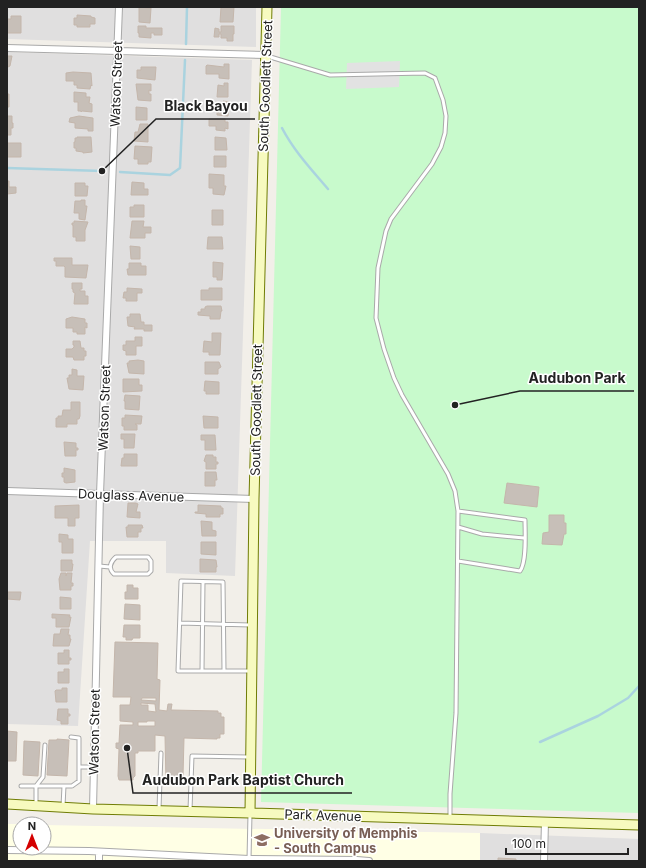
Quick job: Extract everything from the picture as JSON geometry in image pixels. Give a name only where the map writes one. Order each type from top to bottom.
[{"type":"main road","name":"South Goodlett Street","points":[[250,813],[254,499],[267,7]]},
{"type":"main road","name":"Park Avenue","points":[[7,804],[93,809],[639,824]]},
{"type":"street","name":"Watson Street","points":[[93,809],[100,494],[119,7]]},
{"type":"street","points":[[7,48],[266,55]]},
{"type":"street","name":"Douglass Avenue","points":[[7,491],[254,499]]},
{"type":"street","points":[[544,822],[544,861]]},
{"type":"street","points":[[7,850],[99,852],[248,860],[369,861]]},
{"type":"street","points":[[99,852],[99,861]]},
{"type":"lane","points":[[266,55],[330,75],[425,74],[435,78],[443,100],[446,116],[445,133],[441,147],[432,164],[391,219],[386,231],[378,268],[376,318],[394,378],[456,491],[458,511],[456,713],[450,794],[450,818]]},
{"type":"lane","points":[[458,511],[525,520],[523,561],[522,569],[520,571],[458,561]]},
{"type":"lane","points":[[458,527],[482,534],[524,538]]},
{"type":"lane","points":[[116,557],[148,557],[151,562],[151,571],[148,574],[114,574],[111,572],[110,567],[112,560],[116,557]]},
{"type":"lane","points":[[99,566],[110,567]]},
{"type":"lane","points":[[224,671],[223,582],[181,581],[178,671],[202,671],[224,671],[252,671]]},
{"type":"lane","points":[[202,671],[203,582]]},
{"type":"lane","points":[[180,623],[252,625]]},
{"type":"lane","points":[[21,786],[72,786],[79,780],[79,738],[71,737]]},
{"type":"lane","points":[[36,806],[36,786],[43,777],[45,745]]},
{"type":"lane","points":[[159,811],[161,753]]},
{"type":"lane","points":[[190,811],[192,756],[251,757]]},
{"type":"lane","points":[[79,767],[94,767]]},
{"type":"lane","points":[[63,808],[64,786]]},
{"type":"lane","points":[[248,860],[250,813]]},
{"type":"shaded area","points":[[7,7],[256,7],[256,47],[7,39]]},
{"type":"shaded area","points":[[7,52],[252,60],[235,576],[166,573],[166,541],[90,541],[78,726],[7,724]]},
{"type":"shaded area","points":[[400,61],[399,87],[346,89],[347,63]]},
{"type":"shaded area","name":"University of Memphis - South Campus","points":[[7,824],[12,824],[12,856],[52,856],[52,825],[480,833],[480,861],[7,861]]},
{"type":"shaded area","points":[[480,833],[639,839],[639,861],[480,861]]},
{"type":"green space","points":[[281,7],[639,7],[639,813],[261,802]]},
{"type":"building","points":[[139,7],[151,8],[150,23],[139,22]]},
{"type":"building","points":[[221,7],[234,7],[233,22],[220,22]]},
{"type":"building","points":[[77,15],[91,16],[95,18],[95,24],[90,24],[90,27],[77,27],[77,25],[74,25],[74,18],[77,18]]},
{"type":"building","points":[[11,16],[21,16],[21,33],[7,33],[7,19],[11,19]]},
{"type":"building","points":[[138,26],[146,26],[146,28],[162,28],[162,35],[154,35],[154,33],[151,33],[151,38],[139,37]]},
{"type":"building","points":[[221,26],[234,26],[233,41],[227,41],[227,38],[221,38],[221,34],[219,34],[219,37],[214,37],[215,28],[219,29],[219,32],[221,32]]},
{"type":"building","points":[[7,56],[12,56],[10,66],[8,67],[7,67]]},
{"type":"building","points":[[224,64],[229,64],[229,79],[219,78],[219,74],[206,74],[207,65],[224,67]]},
{"type":"building","points":[[141,67],[156,67],[155,80],[137,78],[137,70],[141,70]]},
{"type":"building","points":[[66,73],[91,73],[92,86],[91,85],[90,89],[77,88],[77,85],[74,85],[74,81],[66,81]]},
{"type":"building","points":[[224,83],[228,83],[228,97],[217,97],[218,85],[224,86]]},
{"type":"building","points":[[136,84],[151,84],[151,91],[149,90],[149,94],[151,94],[151,101],[138,100]]},
{"type":"building","points":[[74,92],[86,93],[86,97],[90,97],[89,103],[92,104],[92,112],[78,111],[78,102],[74,102]]},
{"type":"building","points":[[7,94],[9,94],[9,107],[7,107]]},
{"type":"building","points":[[223,101],[229,102],[228,116],[217,115],[216,108],[214,108],[214,104],[223,104]]},
{"type":"building","points":[[136,107],[147,108],[147,120],[136,120]]},
{"type":"building","points":[[7,116],[12,116],[13,128],[11,128],[11,135],[7,135]]},
{"type":"building","points":[[79,116],[93,118],[93,131],[75,128],[75,123],[69,122],[70,118]]},
{"type":"building","points":[[209,119],[225,119],[225,122],[228,122],[228,129],[225,128],[225,131],[216,130],[216,126],[209,126]]},
{"type":"building","points":[[140,124],[148,124],[148,142],[134,141],[135,132],[138,132]]},
{"type":"building","points":[[91,137],[92,152],[83,153],[76,151],[76,148],[74,148],[74,142],[75,138]]},
{"type":"building","points":[[215,137],[226,138],[227,150],[215,150]]},
{"type":"building","points":[[7,143],[21,143],[21,157],[7,157]]},
{"type":"building","points":[[135,146],[152,147],[151,162],[148,162],[148,164],[138,164],[138,159],[134,159]]},
{"type":"building","points":[[214,156],[226,156],[226,167],[214,167]]},
{"type":"building","points":[[209,174],[224,175],[224,186],[226,186],[224,195],[213,194],[213,188],[209,188]]},
{"type":"building","points":[[7,181],[9,181],[9,187],[16,187],[16,193],[7,194]]},
{"type":"building","points":[[132,182],[144,183],[144,189],[148,189],[148,195],[131,195]]},
{"type":"building","points":[[75,183],[85,183],[85,186],[88,186],[87,196],[75,196]]},
{"type":"building","points":[[85,200],[85,206],[87,206],[85,220],[79,219],[79,213],[74,213],[75,201]]},
{"type":"building","points":[[134,205],[144,205],[144,217],[130,217],[130,207],[134,207]]},
{"type":"building","points":[[212,210],[223,210],[223,225],[212,225]]},
{"type":"building","points":[[74,221],[88,222],[85,230],[85,241],[76,241],[76,237],[73,237],[72,223],[74,223]]},
{"type":"building","points":[[132,221],[144,221],[143,227],[151,227],[151,233],[145,233],[145,238],[130,238]]},
{"type":"building","points":[[208,237],[222,237],[223,249],[207,249]]},
{"type":"building","points":[[130,246],[140,247],[140,259],[131,259]]},
{"type":"building","points":[[54,258],[72,258],[72,265],[88,265],[86,278],[65,277],[65,267],[56,266],[56,261],[54,261]]},
{"type":"building","points":[[213,262],[223,263],[222,280],[217,280],[217,277],[213,277]]},
{"type":"building","points":[[129,263],[141,263],[141,266],[146,266],[146,275],[128,275],[127,269],[129,269]]},
{"type":"building","points":[[72,283],[82,283],[82,289],[80,289],[80,291],[85,291],[85,296],[88,296],[88,304],[74,304],[75,293],[72,289]]},
{"type":"building","points":[[127,288],[142,289],[142,293],[137,293],[137,301],[126,301],[126,298],[123,298],[124,292],[127,292]]},
{"type":"building","points":[[209,288],[222,288],[222,300],[201,300],[201,290],[209,290]]},
{"type":"building","points":[[207,306],[221,306],[222,311],[220,319],[210,319],[210,316],[198,315],[198,312],[201,312],[201,309],[205,309]]},
{"type":"building","points":[[130,314],[140,314],[141,322],[144,322],[144,325],[152,325],[152,331],[134,329],[135,327],[128,326],[127,317],[130,317]]},
{"type":"building","points":[[72,317],[85,319],[87,328],[85,327],[85,334],[77,334],[77,332],[73,332],[73,328],[66,328],[66,319]]},
{"type":"building","points":[[212,333],[221,333],[220,355],[209,355],[209,352],[203,352],[204,341],[212,342]]},
{"type":"building","points":[[135,337],[142,337],[142,346],[136,346],[136,355],[126,355],[126,351],[123,350],[123,345],[126,345],[126,341],[135,341]]},
{"type":"building","points":[[73,341],[80,341],[81,348],[84,348],[84,351],[86,351],[84,360],[74,360],[73,357],[66,357],[66,349],[72,349],[74,347]]},
{"type":"building","points":[[129,361],[144,361],[144,374],[129,373],[127,363],[129,363]]},
{"type":"building","points":[[205,362],[219,362],[221,367],[218,369],[218,374],[205,374]]},
{"type":"building","points":[[72,369],[77,370],[77,376],[84,376],[83,390],[69,389],[67,378],[69,378],[69,375],[72,375]]},
{"type":"building","points":[[123,379],[139,379],[139,385],[142,385],[142,391],[123,392]]},
{"type":"building","points":[[205,381],[219,382],[219,394],[206,394],[206,391],[204,391]]},
{"type":"building","points":[[125,395],[140,396],[139,410],[125,409]]},
{"type":"building","points":[[71,402],[80,402],[80,416],[79,419],[77,419],[77,424],[67,424],[67,427],[56,427],[56,418],[58,418],[58,416],[62,416],[63,410],[71,410]]},
{"type":"building","points":[[125,415],[142,416],[141,424],[135,424],[137,425],[137,430],[124,430],[124,426],[122,426],[122,418],[125,418]]},
{"type":"building","points":[[203,416],[218,417],[218,428],[204,428]]},
{"type":"building","points":[[121,434],[135,434],[134,448],[124,448],[124,439],[121,439]]},
{"type":"building","points":[[201,435],[215,435],[216,450],[205,450],[205,440],[201,440]]},
{"type":"building","points":[[64,442],[76,443],[76,448],[78,448],[78,450],[76,450],[76,456],[65,456]]},
{"type":"building","points":[[124,454],[137,454],[137,466],[121,466]]},
{"type":"building","points":[[206,455],[213,455],[213,457],[216,457],[216,462],[218,462],[218,464],[216,464],[216,469],[206,469],[206,462],[204,461]]},
{"type":"building","points":[[64,468],[75,470],[75,482],[64,482],[62,473],[64,473]]},
{"type":"building","points":[[205,472],[216,472],[217,480],[215,480],[215,486],[205,486]]},
{"type":"building","points":[[507,483],[539,487],[537,507],[504,503]]},
{"type":"building","points":[[128,503],[138,504],[136,512],[140,512],[140,518],[127,517]]},
{"type":"building","points":[[79,505],[79,518],[75,518],[75,526],[68,526],[68,518],[55,518],[55,506]]},
{"type":"building","points":[[198,505],[221,506],[221,508],[223,508],[223,514],[220,514],[220,517],[206,517],[206,514],[195,513],[198,512]]},
{"type":"building","points":[[549,515],[564,515],[566,534],[564,534],[562,545],[542,544],[543,533],[549,532]]},
{"type":"building","points":[[201,521],[212,522],[212,530],[216,531],[216,536],[202,536]]},
{"type":"building","points":[[128,525],[142,525],[143,528],[141,528],[141,532],[138,532],[138,537],[127,537],[126,527],[128,527]]},
{"type":"building","points":[[59,534],[68,535],[68,539],[73,539],[73,553],[62,553],[62,542],[59,542]]},
{"type":"building","points":[[201,542],[216,542],[216,555],[201,554]]},
{"type":"building","points":[[200,559],[216,560],[216,572],[200,572]]},
{"type":"building","points":[[61,560],[72,560],[72,571],[61,571]]},
{"type":"building","points":[[61,573],[66,573],[66,576],[67,573],[72,573],[71,583],[73,583],[73,586],[71,586],[71,590],[60,590],[59,579]]},
{"type":"building","points":[[127,585],[133,585],[133,588],[138,588],[138,599],[125,599]]},
{"type":"building","points":[[7,592],[21,592],[20,600],[7,599]]},
{"type":"building","points":[[60,597],[71,598],[71,609],[60,609]]},
{"type":"building","points":[[125,604],[140,605],[140,620],[124,619]]},
{"type":"building","points":[[52,614],[70,615],[69,627],[56,627],[56,618],[52,618]]},
{"type":"building","points":[[124,625],[140,625],[140,638],[126,640],[126,637],[123,637]]},
{"type":"building","points":[[61,629],[69,629],[68,635],[70,635],[71,639],[69,646],[53,646],[54,634],[60,634]]},
{"type":"building","points":[[115,642],[158,643],[157,679],[160,680],[159,710],[167,711],[168,704],[172,704],[171,710],[218,711],[218,713],[221,713],[221,717],[224,717],[224,734],[220,734],[220,738],[217,739],[184,738],[183,776],[177,776],[176,784],[166,783],[165,736],[155,735],[155,751],[138,751],[138,753],[135,753],[135,776],[133,780],[119,780],[119,749],[116,748],[116,743],[119,743],[120,725],[133,725],[133,722],[120,721],[120,705],[130,705],[131,697],[113,697]],"holes":[[[142,698],[156,698],[156,701],[141,700]],[[141,703],[155,704],[156,712],[148,711],[148,705],[141,705]],[[155,721],[155,726],[138,726],[138,722]]]},
{"type":"building","points":[[64,650],[69,650],[69,658],[71,658],[71,660],[69,660],[69,664],[58,664],[58,653],[64,653]]},
{"type":"building","points":[[64,669],[69,669],[69,683],[58,683],[58,672],[64,672]]},
{"type":"building","points":[[62,688],[67,688],[67,702],[56,702],[55,691],[62,690]]},
{"type":"building","points":[[58,709],[68,709],[68,714],[70,714],[70,716],[68,716],[68,724],[61,724],[61,721],[57,720]]},
{"type":"building","points":[[7,731],[17,732],[16,761],[7,761]]},
{"type":"building","points":[[49,740],[69,740],[67,776],[47,775]]},
{"type":"building","points":[[24,741],[40,742],[38,776],[23,775]]},
{"type":"building","points":[[498,858],[516,859],[516,861],[498,861]]},
{"type":"waterway","points":[[186,44],[187,7]]},
{"type":"waterway","points":[[120,172],[170,175],[180,168],[185,60]]},
{"type":"waterway","points":[[282,128],[297,152],[328,189]]},
{"type":"waterway","points":[[7,168],[102,171]]},
{"type":"waterway","points":[[540,742],[598,716],[628,698],[639,686]]},
{"type":"place","name":"Black Bayou","points":[[102,171]]},
{"type":"place","name":"Audubon Park","points":[[455,405]]},
{"type":"place","name":"Audubon Park Baptist Church","points":[[127,748]]},
{"type":"place","name":"University of Memphis - South Campus","points":[[262,840]]}]
